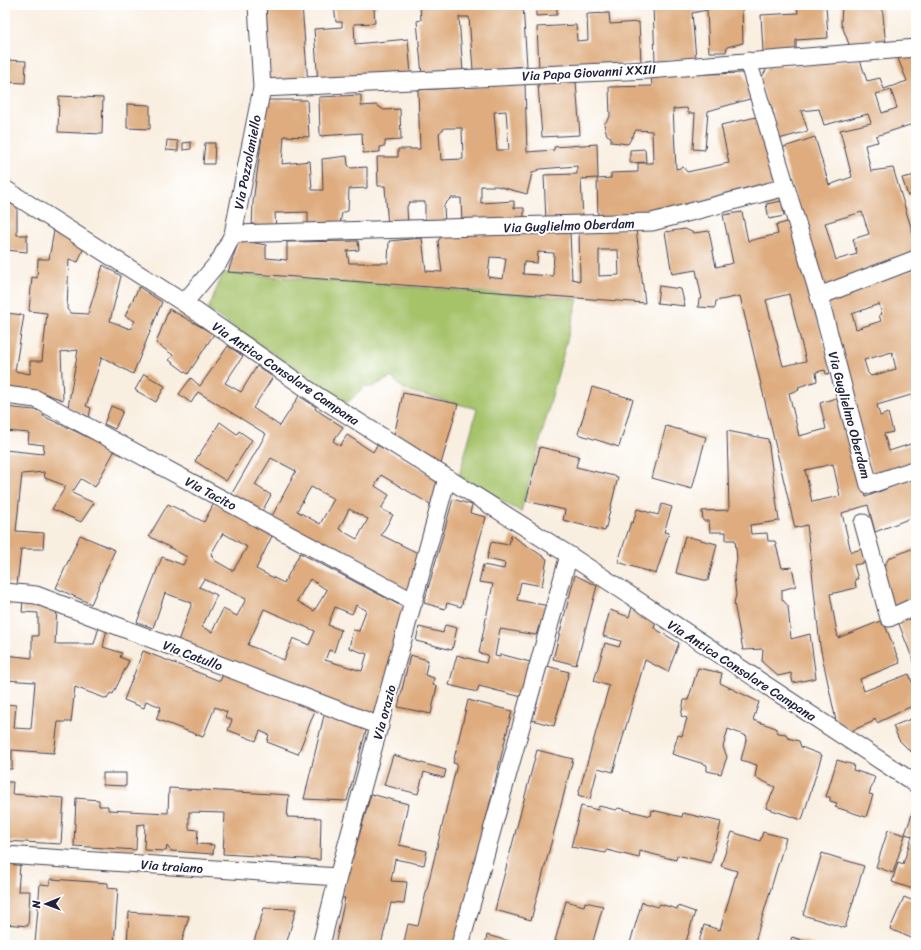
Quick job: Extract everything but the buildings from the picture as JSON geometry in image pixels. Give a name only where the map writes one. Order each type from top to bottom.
[{"type":"street","name":"Via Pozzolaniello","points":[[184,303],[220,260],[233,234],[262,88],[257,5]]},
{"type":"street","name":"Via Papa Giovanni XXIII","points":[[262,88],[648,70],[916,48]]},
{"type":"street","points":[[748,61],[786,187]]},
{"type":"street","name":"Via Guglielmo Oberdam","points":[[233,234],[652,222],[786,187],[819,296],[869,485],[916,469]]},
{"type":"street","name":"Via Antica Consolare Campana","points":[[5,189],[184,303],[316,395],[569,555],[916,784]]},
{"type":"street","points":[[819,296],[916,259]]},
{"type":"street","name":"Via Tacito","points":[[5,395],[36,398],[414,602]]},
{"type":"street","name":"Via orazio","points":[[321,945],[338,877],[447,478]]},
{"type":"street","points":[[863,523],[889,618],[916,606]]},
{"type":"street","points":[[460,945],[569,555]]},
{"type":"street","name":"Via Catullo","points":[[5,592],[36,595],[380,726]]},
{"type":"street","name":"Via traiano","points":[[5,855],[338,877]]},
{"type":"green space","points":[[223,273],[578,299],[521,512],[459,476],[477,409],[405,390],[391,377],[372,387],[365,386],[347,403],[208,310]]}]
